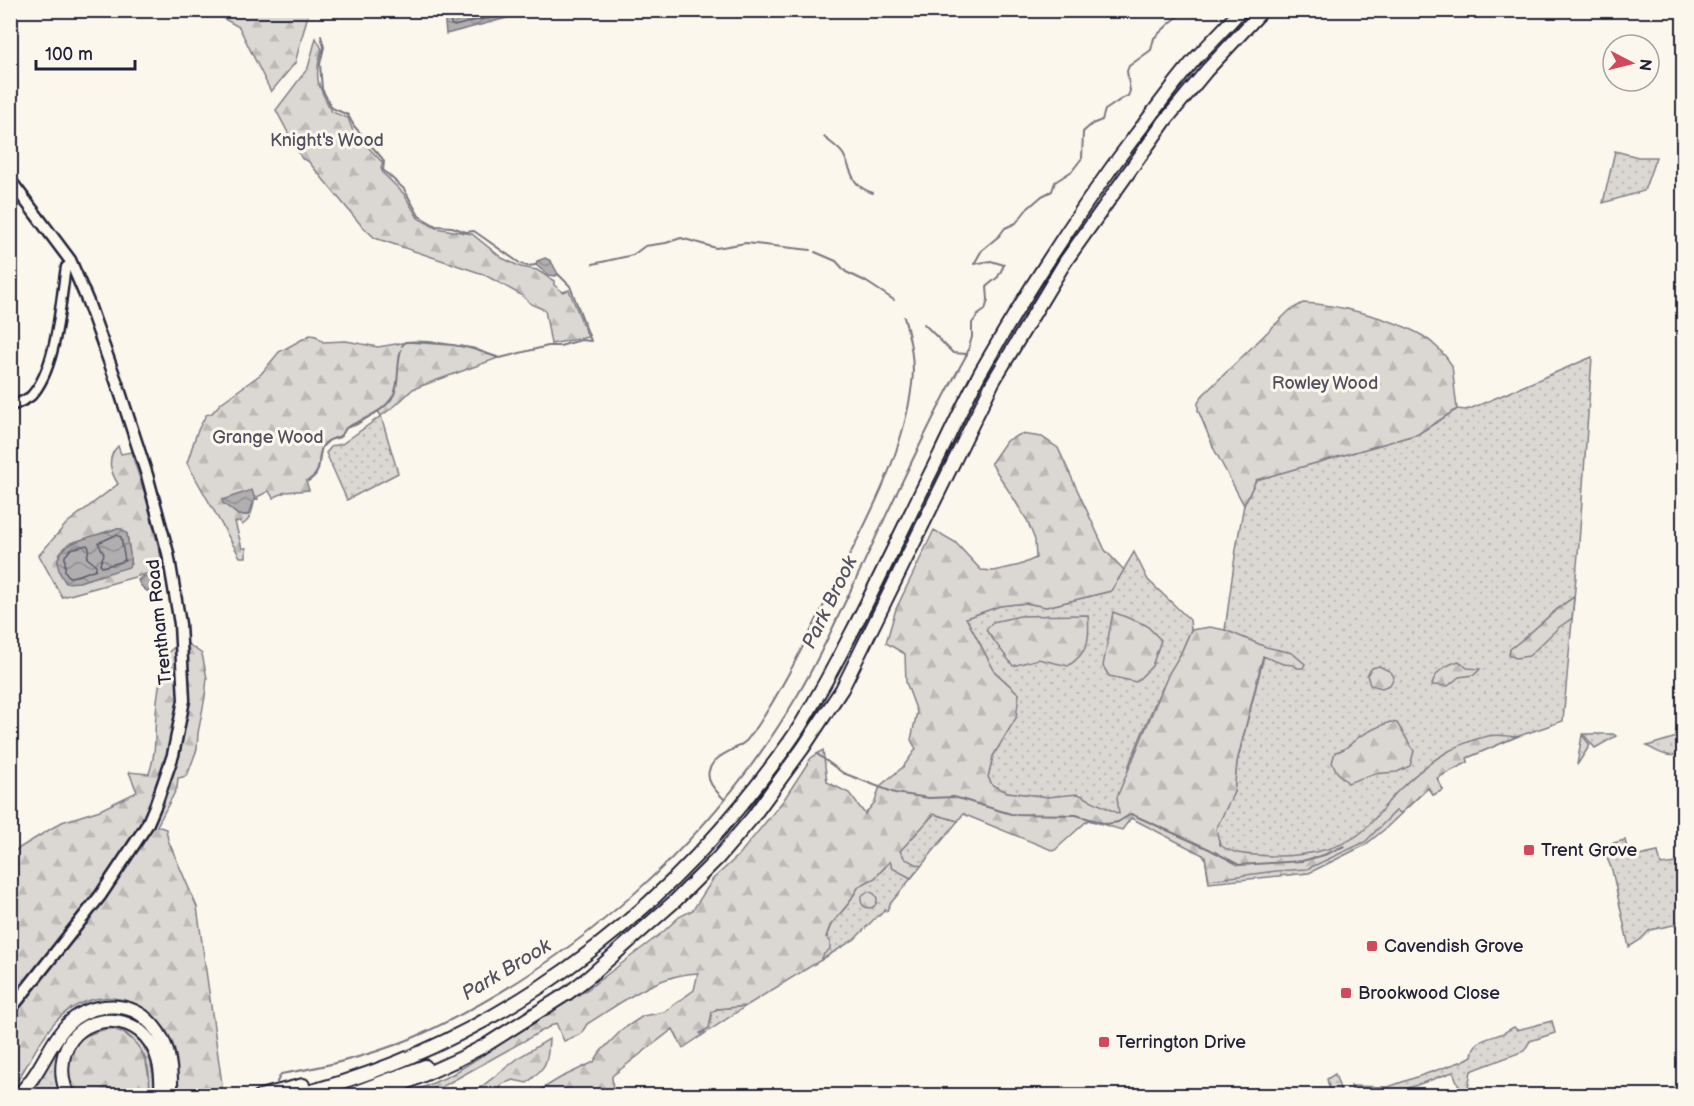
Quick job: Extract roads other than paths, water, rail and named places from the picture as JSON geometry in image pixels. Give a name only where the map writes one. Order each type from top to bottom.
[{"type":"highway","points":[[292,1095],[363,1074],[438,1044],[513,1003],[572,966],[623,927],[687,868],[759,784],[798,729],[849,638],[979,376],[1053,251],[1153,112],[1194,60],[1241,10]]},
{"type":"highway","points":[[378,1095],[459,1059],[568,993],[675,901],[718,858],[752,818],[842,689],[993,382],[1065,262],[1165,121],[1207,70],[1263,10]]},
{"type":"highway","name":"Trentham Road","points":[[10,180],[72,263],[119,389],[147,475],[168,553],[180,624],[184,700],[173,755],[147,825],[100,896],[10,1010]]},
{"type":"highway","points":[[345,1095],[410,1073],[510,1024],[572,983],[632,939]]},
{"type":"highway","points":[[260,1095],[329,1077],[405,1050],[513,1003]]},
{"type":"highway","points":[[16,1095],[29,1083],[62,1029],[72,1019],[85,1011],[112,1006],[140,1014],[152,1023],[161,1035],[170,1061],[171,1095]]},
{"type":"highway","points":[[69,1095],[62,1077],[64,1054],[73,1036],[87,1025],[111,1020],[131,1025],[145,1035],[150,1042],[159,1060],[161,1095]]},
{"type":"street","points":[[10,407],[31,396],[53,353],[66,267],[72,263]]},
{"type":"water","points":[[444,11],[510,11],[511,17],[446,34]]},
{"type":"water","points":[[545,258],[551,261],[558,274],[556,276],[548,275],[536,265],[537,261]]},
{"type":"water","points":[[252,490],[255,500],[248,515],[238,515],[223,503],[222,500]]},
{"type":"water","points":[[121,529],[127,534],[131,560],[129,567],[79,582],[66,583],[59,570],[58,559],[62,551],[81,540]]},
{"type":"water","points":[[143,576],[159,577],[162,593],[155,594],[145,589],[138,580]]},
{"type":"waterway","name":"Park Brook","points":[[277,1082],[281,1074],[355,1058],[409,1040],[482,1003],[536,970],[588,932],[637,891],[725,800],[763,749],[811,672],[920,445],[967,354],[972,337],[972,323],[985,310],[988,300],[987,286],[998,277],[1004,265],[991,261],[974,264],[982,250],[1005,228],[1016,223],[1042,196],[1052,191],[1055,182],[1072,171],[1082,158],[1083,132],[1092,124],[1102,120],[1105,110],[1128,96],[1130,91],[1127,71],[1129,66],[1151,50],[1154,38],[1186,10]]},
{"type":"waterway","points":[[321,36],[324,47],[320,64],[322,89],[332,108],[348,115],[354,126],[382,158],[383,170],[404,189],[419,216],[436,226],[452,227],[466,232],[474,231],[521,264],[536,265]]},
{"type":"waterway","points":[[824,137],[843,154],[856,182],[865,190],[873,193]]},
{"type":"waterway","points":[[593,264],[633,255],[645,246],[681,238],[716,248],[746,243],[811,250]]},
{"type":"waterway","points":[[815,252],[836,261],[846,272],[894,300]]},
{"type":"waterway","points":[[485,353],[500,358],[548,346],[560,346],[581,340],[591,341],[570,286],[558,274]]},
{"type":"waterway","points":[[724,799],[710,781],[710,768],[717,759],[746,741],[767,711],[794,664],[853,548],[890,468],[900,440],[912,384],[911,350],[904,317]]},
{"type":"waterway","points":[[924,324],[953,353],[967,354]]},
{"type":"waterway","points":[[402,346],[405,342],[433,342],[482,352]]},
{"type":"waterway","points":[[308,481],[318,469],[325,443],[341,435],[346,428],[376,413],[389,402],[396,388],[401,350]]},
{"type":"waterway","points":[[817,754],[843,773],[895,793],[929,798],[954,797],[1011,814],[1076,815],[1107,824],[1118,822],[1131,814],[1239,865],[1302,861],[1344,846]]},
{"type":"place","name":"Trent Grove","points":[[1529,850]]},
{"type":"place","name":"Cavendish Grove","points":[[1372,946]]},
{"type":"place","name":"Brookwood Close","points":[[1346,993]]},
{"type":"place","name":"Terrington Drive","points":[[1104,1042]]},
{"type":"park label","name":"Knight's Wood","points":[[327,140]]},
{"type":"park label","name":"Rowley Wood","points":[[1325,383]]},
{"type":"park label","name":"Grange Wood","points":[[268,437]]}]
